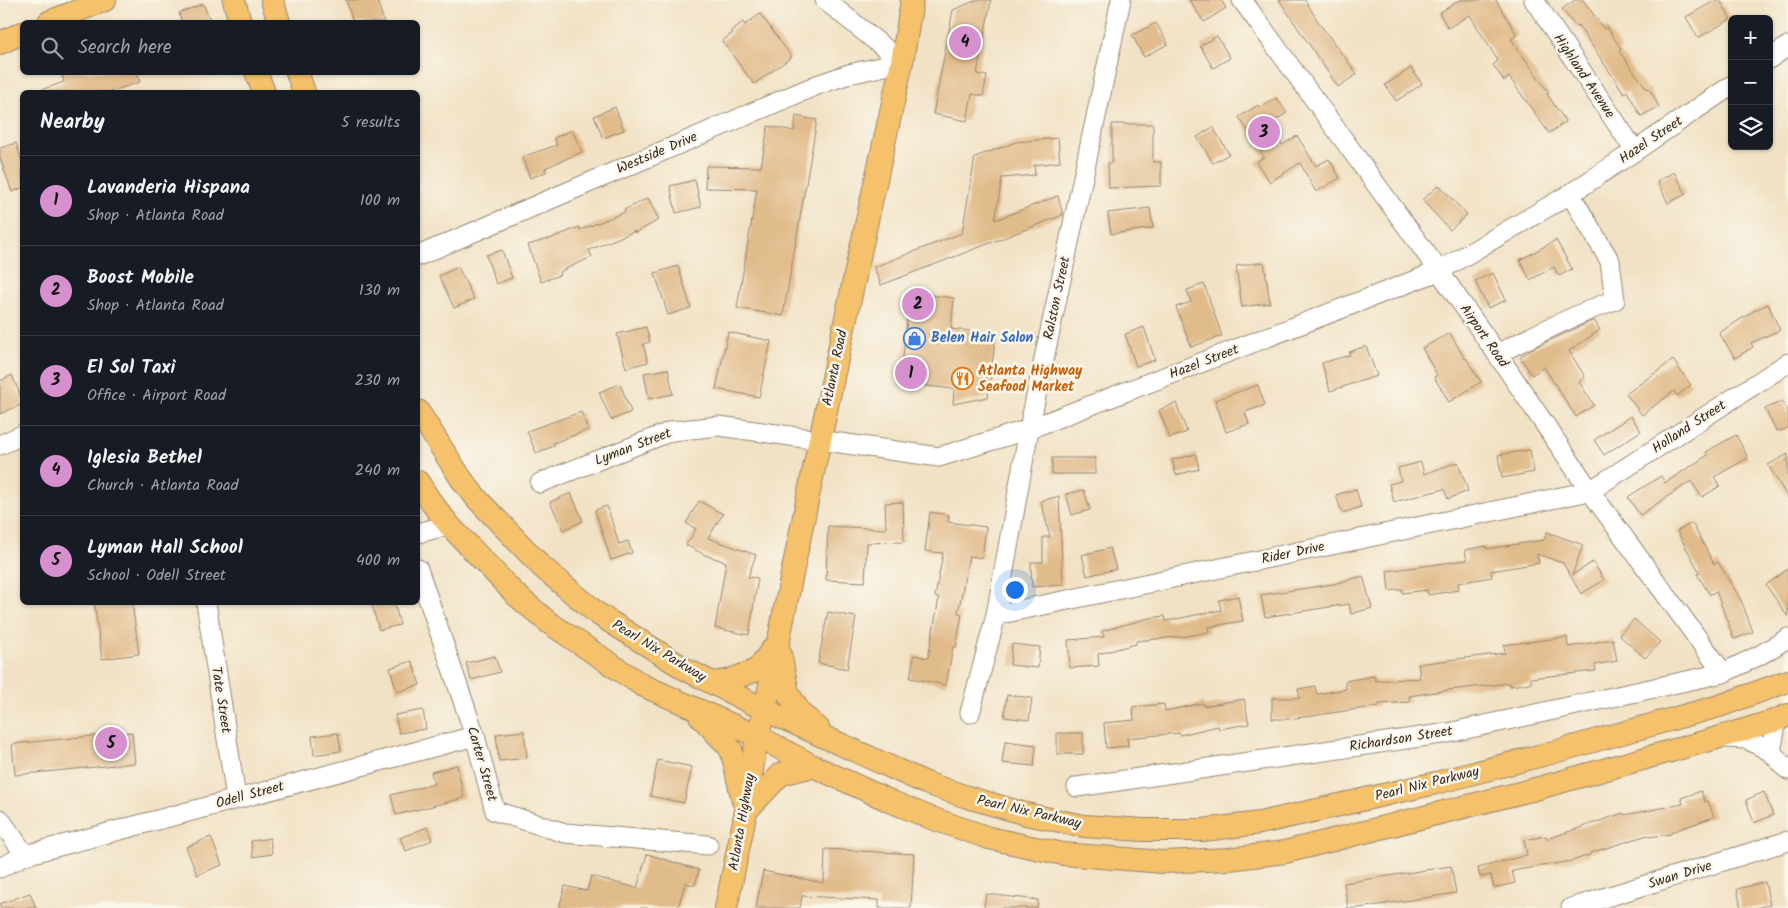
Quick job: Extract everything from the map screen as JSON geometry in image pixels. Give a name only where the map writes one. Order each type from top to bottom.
[{"type":"main road","points":[[54,20],[105,0]]},
{"type":"main road","points":[[234,0],[239,20]]},
{"type":"main road","points":[[272,0],[278,20]]},
{"type":"main road","name":"Atlanta Road","points":[[757,736],[765,710],[819,440],[902,62],[912,0]]},
{"type":"main road","points":[[0,42],[20,34]]},
{"type":"main road","points":[[257,75],[263,90]]},
{"type":"main road","points":[[298,75],[303,90]]},
{"type":"main road","name":"Pearl Nix Parkway","points":[[420,414],[462,480],[478,500],[542,567],[598,614],[640,642],[712,683],[765,710],[926,783],[1026,814],[1084,826],[1144,830],[1203,830],[1260,823],[1436,783],[1554,752],[1719,706],[1788,681]]},
{"type":"main road","points":[[420,485],[449,525],[516,595],[548,622],[642,685],[757,736],[813,766],[908,809],[989,838],[1062,854],[1163,862],[1229,859],[1285,852],[1539,788],[1782,718]]},
{"type":"main road","points":[[712,683],[727,681],[757,670],[778,642]]},
{"type":"main road","points":[[778,642],[788,693],[801,714],[832,740]]},
{"type":"main road","points":[[693,708],[730,749],[746,811]]},
{"type":"main road","name":"Atlanta Highway","points":[[726,908],[746,811],[757,736]]},
{"type":"main road","points":[[746,811],[781,774],[813,766]]},
{"type":"street","points":[[825,0],[902,62]]},
{"type":"street","name":"Ralston Street","points":[[970,712],[996,615],[1029,429],[1121,0]]},
{"type":"street","name":"Airport Road","points":[[1242,0],[1439,271],[1590,491],[1723,673]]},
{"type":"street","name":"Highland Avenue","points":[[1534,0],[1635,152]]},
{"type":"street","points":[[1773,56],[1788,46]]},
{"type":"street","name":"Westside Drive","points":[[420,255],[817,85],[849,74],[902,62]]},
{"type":"street","name":"Hazel Street","points":[[819,440],[939,457],[1029,429],[1439,271],[1570,194],[1728,88]]},
{"type":"street","points":[[1497,354],[1583,312],[1615,300],[1610,261],[1570,194]]},
{"type":"street","name":"Holland Street","points":[[1590,491],[1788,363]]},
{"type":"street","name":"Lyman Street","points":[[540,484],[672,431],[719,426],[819,440]]},
{"type":"street","points":[[0,445],[20,436]]},
{"type":"street","name":"Rider Drive","points":[[996,615],[1590,491]]},
{"type":"street","points":[[420,532],[449,525]]},
{"type":"street","name":"Carter Street","points":[[420,575],[475,736],[495,811],[565,833],[708,845]]},
{"type":"street","name":"Tate Street","points":[[210,605],[236,798]]},
{"type":"street","name":"Richardson Street","points":[[1077,788],[1448,732],[1723,673],[1760,655],[1788,638]]},
{"type":"street","points":[[1771,752],[1782,718]]},
{"type":"street","name":"Odell Street","points":[[0,868],[25,855],[475,736]]},
{"type":"street","points":[[1717,738],[1747,739],[1771,752],[1788,770]]},
{"type":"street","points":[[0,819],[25,855]]},
{"type":"street","name":"Swan Drive","points":[[1571,908],[1788,841]]},
{"type":"building","points":[[346,0],[377,0],[383,20],[352,20]]},
{"type":"building","points":[[977,0],[991,0],[977,74],[987,76],[983,96],[972,94],[967,121],[933,114],[953,10]]},
{"type":"building","points":[[1189,0],[1221,0],[1226,8],[1204,22]]},
{"type":"building","points":[[1279,0],[1305,0],[1319,23],[1357,74],[1338,87]]},
{"type":"building","points":[[1460,0],[1496,0],[1517,35],[1511,39],[1549,93],[1547,94],[1566,122],[1549,133],[1509,77],[1504,81],[1493,65],[1498,61],[1470,15],[1448,28],[1439,13]]},
{"type":"building","points":[[1575,0],[1583,0],[1604,29],[1607,27],[1621,49],[1619,51],[1647,89],[1649,88],[1659,107],[1641,116],[1627,91],[1624,93],[1578,25],[1576,27],[1562,9]]},
{"type":"building","points":[[1716,0],[1720,0],[1729,15],[1728,21],[1698,38],[1686,17]]},
{"type":"building","points":[[203,4],[210,20],[181,20],[179,13]]},
{"type":"building","points":[[760,14],[792,57],[754,84],[722,41],[743,22],[745,25]]},
{"type":"building","points":[[1156,23],[1168,44],[1144,57],[1132,35]]},
{"type":"building","points":[[1217,36],[1230,58],[1213,68],[1200,46]]},
{"type":"building","points":[[1411,68],[1422,84],[1396,101],[1385,85]]},
{"type":"building","points":[[62,75],[138,75],[140,82],[115,90],[41,90],[64,82]]},
{"type":"building","points":[[1277,98],[1287,113],[1269,124],[1282,145],[1297,136],[1316,166],[1329,159],[1340,178],[1316,192],[1300,163],[1270,182],[1256,162],[1264,157],[1239,117],[1258,105],[1260,108]]},
{"type":"building","points":[[615,107],[624,130],[603,138],[594,116]]},
{"type":"building","points":[[796,116],[817,120],[783,316],[737,308],[757,189],[705,188],[706,166],[761,167],[768,126],[794,131]]},
{"type":"building","points":[[1112,124],[1153,124],[1153,162],[1161,162],[1161,186],[1109,188],[1108,163],[1112,163]]},
{"type":"building","points":[[1213,127],[1229,154],[1213,163],[1197,137]]},
{"type":"building","points":[[572,130],[582,152],[545,168],[546,172],[530,178],[522,157],[557,145],[554,138]]},
{"type":"building","points":[[1058,138],[1060,162],[1034,165],[1035,175],[1002,178],[995,220],[1058,196],[1063,215],[881,285],[874,267],[962,233],[975,157],[1016,142]]},
{"type":"building","points":[[16,143],[20,155],[20,189],[12,192],[0,158],[0,148]]},
{"type":"building","points":[[1674,172],[1686,194],[1668,203],[1657,181]]},
{"type":"building","points":[[695,180],[701,207],[676,213],[670,186]]},
{"type":"building","points":[[1439,185],[1467,215],[1450,230],[1422,200]]},
{"type":"building","points":[[648,198],[659,220],[635,233],[635,231],[589,250],[592,257],[559,272],[560,275],[541,282],[528,245],[547,240],[579,227],[580,230],[625,212],[624,210]]},
{"type":"building","points":[[1150,208],[1153,228],[1111,234],[1108,213]]},
{"type":"building","points":[[1556,240],[1572,269],[1559,276],[1554,267],[1530,280],[1520,260]]},
{"type":"building","points":[[502,250],[512,278],[496,284],[486,255]]},
{"type":"building","points":[[1264,262],[1270,303],[1242,307],[1236,266]]},
{"type":"building","points":[[678,266],[691,308],[668,315],[655,273]]},
{"type":"building","points":[[458,267],[474,299],[454,308],[439,276]]},
{"type":"building","points":[[1493,273],[1506,300],[1488,308],[1475,281]]},
{"type":"building","points":[[1204,284],[1222,336],[1191,347],[1176,307],[1191,302],[1187,290]]},
{"type":"building","points":[[910,293],[954,298],[951,329],[996,334],[988,397],[953,404],[954,389],[900,383]]},
{"type":"building","points":[[1768,304],[1780,330],[1751,343],[1753,347],[1735,358],[1719,333]]},
{"type":"building","points":[[1594,320],[1600,330],[1569,351],[1585,377],[1579,382],[1594,405],[1576,417],[1544,367],[1532,375],[1520,357],[1533,348]]},
{"type":"building","points":[[646,327],[650,342],[643,344],[648,362],[626,368],[617,334]]},
{"type":"building","points":[[1144,327],[1155,360],[1136,366],[1125,334]]},
{"type":"building","points":[[728,332],[771,341],[759,397],[716,389]]},
{"type":"building","points":[[1450,333],[1481,382],[1449,402],[1434,377],[1437,375],[1422,348]]},
{"type":"building","points":[[1366,346],[1377,376],[1330,391],[1322,363],[1350,355],[1349,352]]},
{"type":"building","points":[[1673,360],[1691,385],[1677,396],[1674,391],[1642,415],[1626,394]]},
{"type":"building","points":[[668,369],[673,394],[649,399],[644,373]]},
{"type":"building","points":[[12,375],[20,394],[20,405],[0,414],[0,381]]},
{"type":"building","points":[[620,384],[631,412],[611,420],[599,392]]},
{"type":"building","points":[[1258,385],[1265,405],[1245,412],[1249,424],[1226,432],[1215,400]]},
{"type":"building","points":[[1782,401],[1788,413],[1788,428],[1776,431],[1765,409]]},
{"type":"building","points":[[1176,403],[1187,432],[1170,438],[1159,410]]},
{"type":"building","points":[[581,412],[588,430],[553,443],[554,446],[536,453],[527,431]]},
{"type":"building","points":[[1631,416],[1641,431],[1604,455],[1594,440]]},
{"type":"building","points":[[1736,435],[1748,458],[1714,477],[1720,486],[1702,497],[1691,481],[1640,515],[1628,497],[1661,476],[1665,483],[1708,455],[1706,452]]},
{"type":"building","points":[[1530,450],[1534,472],[1502,478],[1498,455]]},
{"type":"building","points":[[1196,454],[1199,469],[1176,475],[1172,460]]},
{"type":"building","points":[[1788,454],[1788,498],[1768,465]]},
{"type":"building","points":[[1052,458],[1095,458],[1095,474],[1052,474]]},
{"type":"building","points":[[1421,462],[1424,474],[1458,462],[1468,491],[1448,499],[1444,489],[1394,502],[1389,484],[1401,481],[1398,468]]},
{"type":"building","points":[[1356,489],[1361,507],[1342,513],[1336,495]]},
{"type":"building","points":[[1084,490],[1090,510],[1072,515],[1066,494]]},
{"type":"building","points":[[571,493],[583,521],[563,530],[550,502]]},
{"type":"building","points":[[1059,496],[1063,585],[1032,587],[1031,562],[1043,562],[1043,537],[1050,537],[1041,501]]},
{"type":"building","points":[[699,501],[723,514],[708,538],[756,555],[748,577],[758,578],[749,635],[715,628],[726,562],[705,555],[686,545],[696,529],[686,523]]},
{"type":"building","points":[[903,502],[904,542],[867,543],[865,582],[826,580],[828,526],[886,529],[885,503]]},
{"type":"building","points":[[607,506],[619,544],[628,541],[632,553],[611,560],[595,510]]},
{"type":"building","points":[[930,512],[949,515],[948,522],[986,527],[982,558],[969,556],[958,613],[962,614],[956,647],[953,647],[946,685],[910,678],[914,655],[928,658],[939,598],[935,597],[943,553],[925,551]]},
{"type":"building","points":[[1692,523],[1714,564],[1718,562],[1741,600],[1753,632],[1734,639],[1716,591],[1710,595],[1697,574],[1700,573],[1677,531]]},
{"type":"building","points":[[1547,532],[1583,545],[1572,575],[1593,562],[1604,580],[1581,594],[1563,563],[1537,554],[1539,563],[1491,571],[1492,577],[1458,583],[1459,590],[1428,595],[1427,590],[1402,593],[1402,589],[1389,591],[1387,571],[1467,560],[1465,550],[1486,546],[1486,549],[1544,540]]},
{"type":"building","points":[[1110,548],[1116,569],[1087,576],[1082,555]]},
{"type":"building","points":[[1788,569],[1788,617],[1766,585]]},
{"type":"building","points":[[1363,576],[1372,608],[1351,614],[1349,604],[1265,617],[1261,595],[1333,584]]},
{"type":"building","points":[[1238,596],[1243,621],[1208,627],[1209,632],[1136,641],[1136,644],[1098,654],[1099,666],[1070,668],[1068,640],[1104,637],[1102,631],[1149,618],[1165,616],[1166,621],[1221,610],[1219,600]]},
{"type":"building","points":[[94,605],[132,605],[139,654],[102,659]]},
{"type":"building","points":[[372,605],[395,605],[400,625],[379,630]]},
{"type":"building","points":[[828,612],[856,617],[847,669],[818,663]]},
{"type":"building","points":[[1634,619],[1660,642],[1645,658],[1619,635]]},
{"type":"building","points":[[1567,637],[1568,647],[1613,639],[1617,661],[1595,665],[1596,671],[1531,678],[1531,683],[1510,686],[1510,683],[1449,690],[1409,696],[1410,702],[1379,704],[1379,706],[1290,719],[1272,719],[1272,698],[1300,698],[1298,689],[1315,686],[1317,694],[1346,689],[1345,681],[1374,676],[1375,681],[1420,678],[1418,664],[1505,653],[1504,645]]},
{"type":"building","points":[[1012,644],[1040,647],[1038,668],[1010,665]]},
{"type":"building","points":[[495,656],[500,672],[471,680],[466,663]]},
{"type":"building","points":[[412,661],[420,685],[397,692],[390,668]]},
{"type":"building","points":[[1007,695],[1032,698],[1029,720],[1004,717]]},
{"type":"building","points":[[1244,699],[1249,724],[1219,729],[1218,726],[1180,735],[1179,733],[1127,738],[1128,746],[1106,748],[1104,723],[1134,720],[1133,707],[1164,704],[1165,711],[1203,703],[1204,706]]},
{"type":"building","points":[[423,710],[426,729],[399,733],[395,715]]},
{"type":"building","points":[[524,731],[527,758],[499,761],[496,734]]},
{"type":"building","points":[[132,732],[135,763],[15,775],[12,744]]},
{"type":"building","points":[[338,733],[341,751],[314,755],[312,736]]},
{"type":"building","points":[[1057,733],[1083,733],[1083,754],[1057,754]]},
{"type":"building","points":[[1005,741],[1036,745],[1034,766],[1002,763]]},
{"type":"building","points":[[658,760],[692,767],[684,803],[650,796]]},
{"type":"building","points":[[457,765],[464,798],[396,815],[391,795],[434,784],[431,772]]},
{"type":"building","points":[[1701,791],[1705,802],[1708,801],[1714,817],[1671,832],[1671,834],[1649,837],[1648,835],[1590,853],[1590,855],[1572,861],[1512,871],[1515,883],[1494,888],[1491,875],[1480,877],[1478,868],[1527,855],[1524,840],[1546,836],[1547,839],[1623,813],[1624,815],[1683,804],[1681,798]]},
{"type":"building","points":[[1764,792],[1773,815],[1754,823],[1746,800]]},
{"type":"building","points":[[427,827],[432,840],[406,851],[400,838]]},
{"type":"building","points":[[211,837],[222,865],[197,875],[186,847]]},
{"type":"building","points":[[270,838],[272,854],[253,857],[251,841]]},
{"type":"building","points":[[825,849],[914,854],[911,908],[879,908],[879,900],[802,896],[800,908],[756,908],[763,871],[824,883]]},
{"type":"building","points":[[647,854],[699,870],[695,885],[685,883],[678,908],[559,908],[565,886],[587,891],[591,876],[637,888]]},
{"type":"building","points":[[1451,866],[1456,893],[1359,908],[1348,908],[1344,883]]},
{"type":"building","points":[[1765,882],[1770,905],[1741,908],[1737,889]]},
{"type":"building","points":[[30,893],[36,908],[0,908],[0,904]]},
{"type":"building","points":[[986,894],[1038,900],[1037,908],[984,908]]},
{"type":"place","name":"Iglesia Bethel","points":[[965,42]]},
{"type":"place","name":"El Sol Taxi","points":[[1264,132]]},
{"type":"place","name":"Boost Mobile","points":[[918,304]]},
{"type":"place","name":"Belen Hair Salon","points":[[915,338]]},
{"type":"place","name":"Lavanderia Hispana","points":[[911,373]]},
{"type":"place","name":"Atlanta Highway Seafood Market","points":[[962,379]]},
{"type":"place","name":"Lyman Hall School","points":[[111,743]]}]
